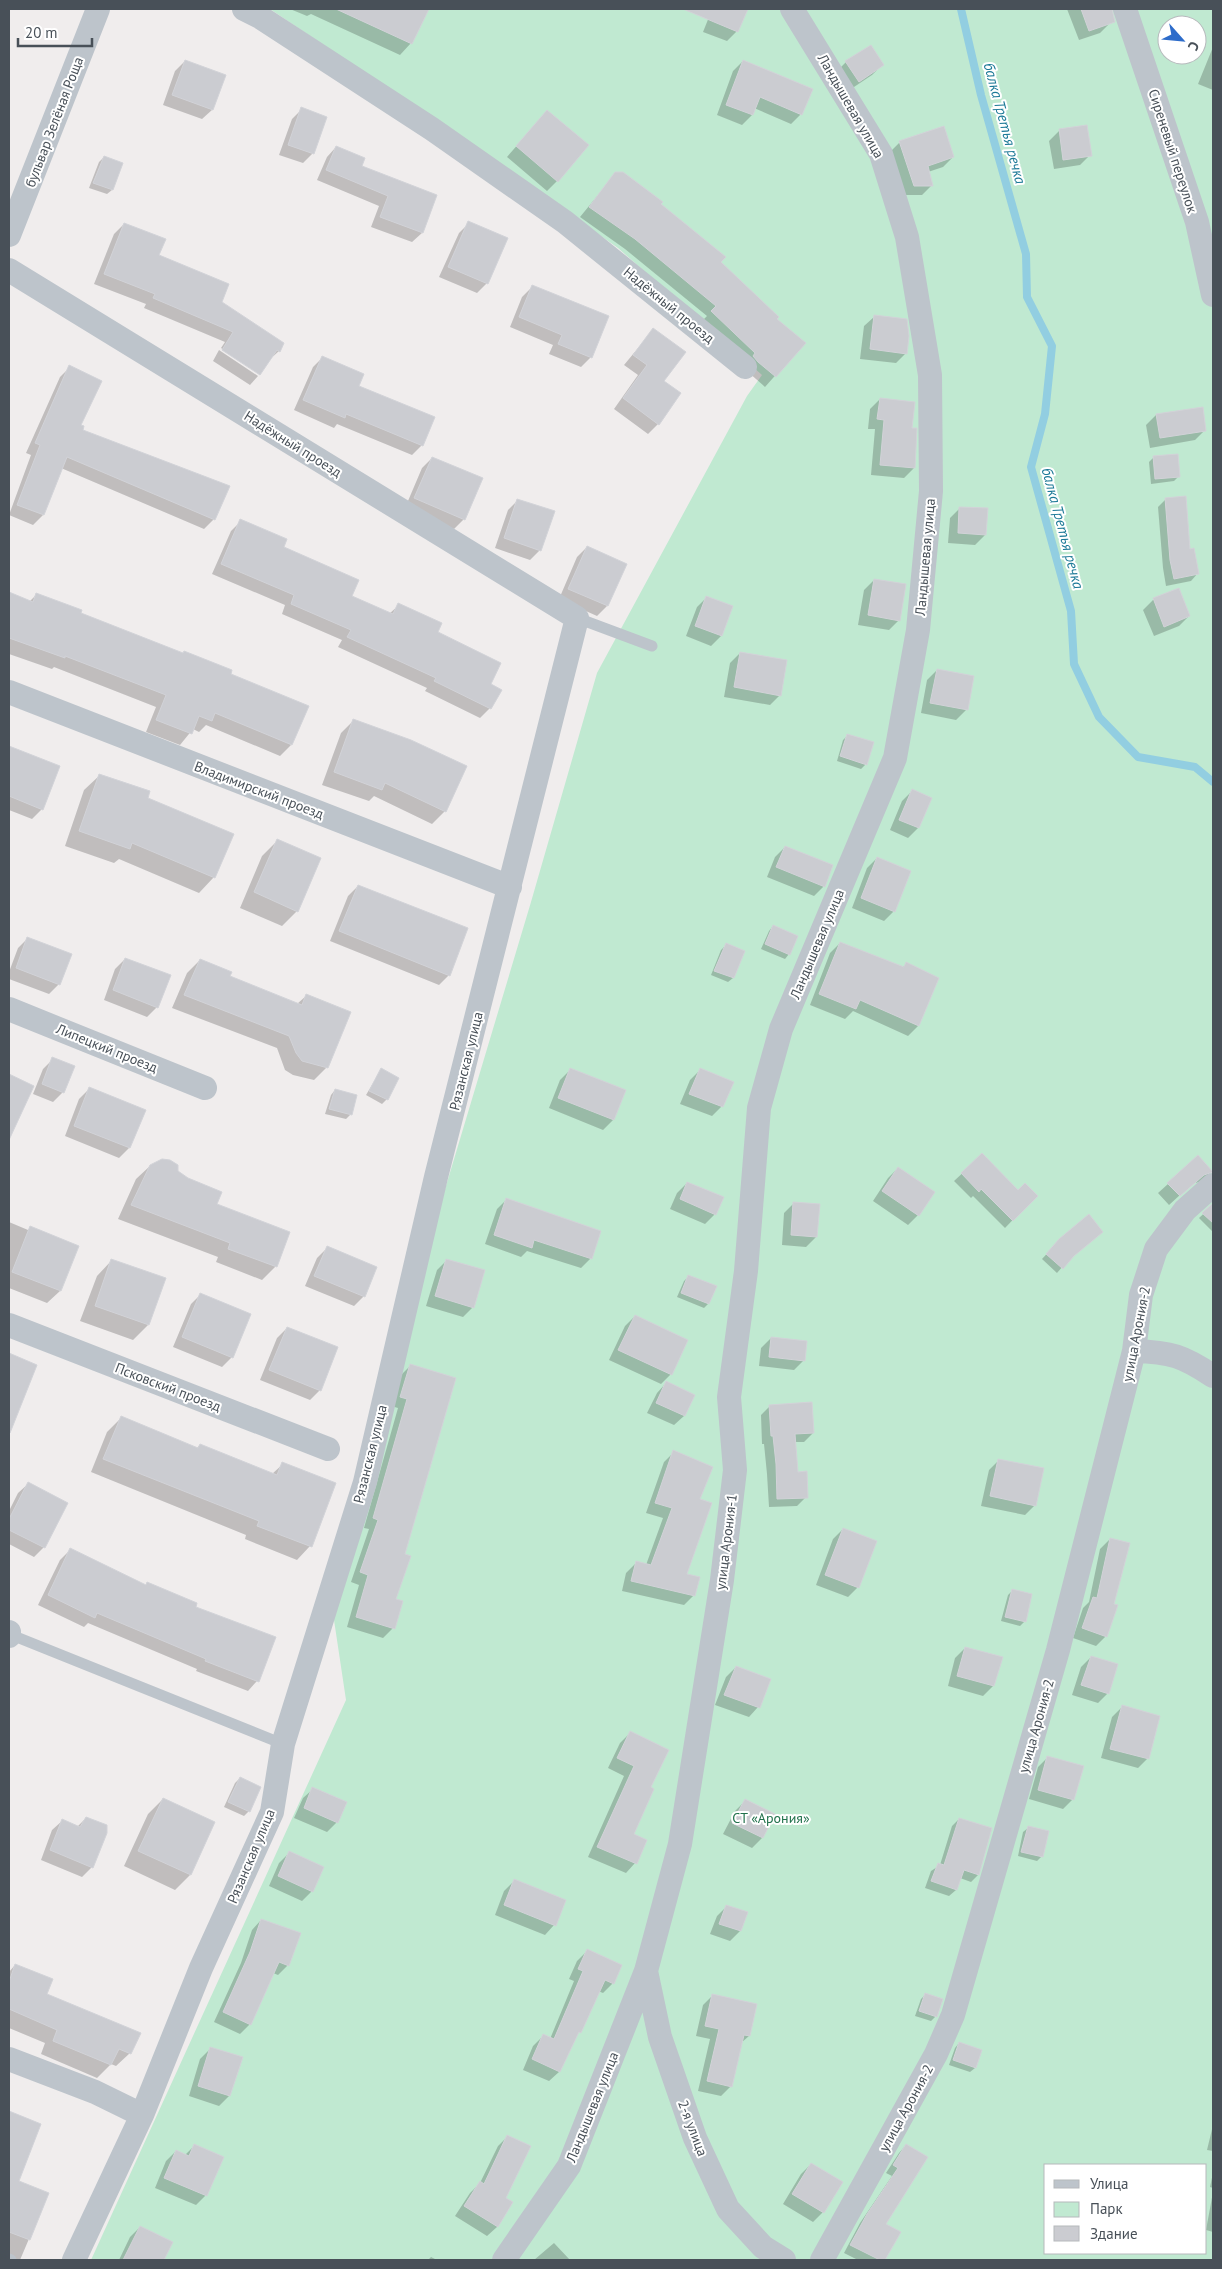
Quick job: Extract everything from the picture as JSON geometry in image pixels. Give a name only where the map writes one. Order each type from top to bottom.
[{"type":"street","name":"бульвар Зелёная Роща","points":[[9,235],[14,207],[98,9]]},
{"type":"street","name":"Надёжный проезд","points":[[244,9],[260,17],[432,129],[565,222],[745,367]]},
{"type":"street","name":"Ландышевая улица","points":[[759,1108],[781,1029],[895,758],[918,630],[931,491],[930,375],[907,237],[880,154],[792,9]]},
{"type":"street","name":"Сиреневый переулок","points":[[1125,9],[1196,222],[1213,295]]},
{"type":"street","name":"Надёжный проезд","points":[[9,270],[577,618]]},
{"type":"street","name":"Рязанская улица","points":[[74,2260],[142,2115],[201,1968],[272,1812],[283,1744],[364,1482],[436,1177],[577,618]]},
{"type":"street","name":"Владимирский проезд","points":[[9,692],[510,887]]},
{"type":"street","name":"Липецкий проезд","points":[[9,1009],[205,1088]]},
{"type":"street","name":"улица Арония-1","points":[[646,1971],[680,1844],[722,1580],[735,1470],[729,1398],[746,1271],[759,1108]]},
{"type":"street","name":"улица Арония-2","points":[[822,2260],[936,2054],[952,2015],[1058,1650],[1134,1351],[1141,1294],[1156,1249],[1185,1210],[1213,1185]]},
{"type":"street","name":"Псковский проезд","points":[[9,1325],[328,1449]]},
{"type":"street","points":[[1134,1351],[1158,1351],[1186,1359],[1213,1376]]},
{"type":"street","name":"Ландышевая улица","points":[[504,2260],[569,2166],[646,1971]]},
{"type":"street","name":"2-я улица","points":[[646,1971],[660,2037],[695,2138],[728,2209],[763,2247],[784,2260]]},
{"type":"street","points":[[9,2059],[95,2092],[142,2115]]},
{"type":"lane","points":[[577,618],[652,646]]},
{"type":"lane","points":[[9,1634],[283,1744]]},
{"type":"green space","name":"СТ «Арония»","points":[[270,9],[1213,9],[1213,2260],[91,2260],[346,1700],[328,1580],[531,902],[597,673],[747,396],[762,375],[618,248],[456,134]]},
{"type":"building","points":[[336,9],[429,9],[412,44]]},
{"type":"building","points":[[683,9],[748,9],[738,32]]},
{"type":"building","points":[[1081,9],[1112,9],[1115,22],[1089,31]]},
{"type":"building","points":[[871,45],[884,65],[859,82],[845,61]]},
{"type":"building","points":[[185,60],[226,75],[213,110],[172,95]]},
{"type":"building","points":[[743,60],[813,89],[802,115],[760,97],[753,115],[726,105]]},
{"type":"building","points":[[301,107],[327,117],[314,154],[288,145]]},
{"type":"building","points":[[547,110],[589,145],[558,182],[516,146]]},
{"type":"building","points":[[1087,125],[1092,156],[1063,160],[1059,129]]},
{"type":"building","points":[[944,126],[954,157],[928,166],[933,186],[914,186],[899,141]]},
{"type":"building","points":[[336,146],[365,158],[362,166],[437,195],[423,233],[380,217],[388,196],[326,170]]},
{"type":"building","points":[[104,156],[123,163],[113,190],[93,183]]},
{"type":"building","points":[[615,172],[623,172],[663,202],[661,204],[726,257],[721,262],[779,317],[777,319],[806,343],[776,377],[758,362],[753,356],[755,353],[711,311],[716,306],[635,239],[589,207]]},
{"type":"building","points":[[468,221],[508,238],[488,284],[448,267]]},
{"type":"building","points":[[124,223],[166,239],[159,255],[229,284],[222,302],[284,343],[280,352],[277,350],[260,375],[222,350],[233,332],[153,298],[155,294],[104,274]]},
{"type":"building","points":[[532,285],[609,316],[592,358],[558,344],[562,335],[519,317]]},
{"type":"building","points":[[874,315],[907,319],[909,336],[907,354],[870,349]]},
{"type":"building","points":[[653,328],[686,352],[664,381],[681,393],[659,425],[623,398],[647,365],[633,355]]},
{"type":"building","points":[[322,356],[364,374],[359,386],[435,417],[423,446],[346,414],[345,418],[303,400]]},
{"type":"building","points":[[69,365],[102,381],[81,425],[84,426],[83,430],[230,486],[215,520],[67,457],[44,515],[17,505],[40,445],[35,443]]},
{"type":"building","points":[[880,398],[915,402],[912,428],[917,428],[915,468],[880,465],[884,420],[877,419]]},
{"type":"building","points":[[1203,407],[1206,431],[1160,438],[1156,414]]},
{"type":"building","points":[[1178,454],[1180,477],[1155,479],[1153,456]]},
{"type":"building","points":[[432,457],[483,478],[465,520],[414,498]]},
{"type":"building","points":[[1186,496],[1190,549],[1194,548],[1199,574],[1174,579],[1170,560],[1165,498]]},
{"type":"building","points":[[517,499],[555,511],[541,551],[504,538]]},
{"type":"building","points":[[959,507],[988,508],[986,535],[958,533]]},
{"type":"building","points":[[240,519],[287,539],[284,547],[359,580],[352,596],[393,614],[398,603],[442,623],[438,632],[501,663],[491,684],[502,690],[491,709],[434,681],[436,678],[347,637],[351,630],[291,604],[294,595],[221,564]]},
{"type":"building","points":[[587,546],[627,564],[608,606],[568,589]]},
{"type":"building","points":[[874,579],[906,584],[900,621],[868,615]]},
{"type":"building","points":[[1179,588],[1190,616],[1164,627],[1153,598]]},
{"type":"building","points":[[9,592],[33,602],[36,593],[82,610],[81,613],[232,670],[231,674],[309,706],[292,745],[215,713],[212,721],[199,716],[192,734],[156,720],[166,695],[65,656],[65,658],[9,638]]},
{"type":"building","points":[[706,596],[733,606],[722,636],[695,626]]},
{"type":"building","points":[[740,652],[787,660],[781,696],[734,687]]},
{"type":"building","points":[[937,669],[974,676],[968,710],[930,703]]},
{"type":"building","points":[[353,719],[411,740],[467,766],[446,812],[385,783],[382,790],[334,772]]},
{"type":"building","points":[[847,734],[874,742],[867,765],[840,756]]},
{"type":"building","points":[[9,746],[60,766],[43,810],[9,796]]},
{"type":"building","points":[[99,774],[150,791],[148,798],[234,834],[215,878],[132,843],[130,849],[79,831]]},
{"type":"building","points":[[912,789],[932,798],[919,828],[899,820]]},
{"type":"building","points":[[277,839],[321,858],[298,912],[254,892]]},
{"type":"building","points":[[785,846],[833,865],[825,887],[776,867]]},
{"type":"building","points":[[877,857],[911,871],[895,912],[861,898]]},
{"type":"building","points":[[358,885],[468,928],[450,976],[339,931]]},
{"type":"building","points":[[773,925],[798,936],[790,955],[765,944]]},
{"type":"building","points":[[27,937],[72,954],[60,985],[16,968]]},
{"type":"building","points":[[840,942],[904,967],[906,962],[939,978],[919,1026],[860,1000],[856,1009],[819,994]]},
{"type":"building","points":[[726,943],[745,951],[734,978],[714,971]]},
{"type":"building","points":[[125,958],[171,975],[158,1008],[113,990]]},
{"type":"building","points":[[200,959],[232,972],[230,976],[302,1005],[306,994],[351,1012],[328,1068],[302,1061],[296,1053],[289,1036],[184,995]]},
{"type":"building","points":[[52,1057],[75,1066],[64,1093],[42,1084]]},
{"type":"building","points":[[381,1068],[399,1078],[388,1100],[369,1091]]},
{"type":"building","points":[[570,1068],[626,1090],[614,1120],[558,1098]]},
{"type":"building","points":[[700,1068],[734,1082],[723,1107],[689,1094]]},
{"type":"building","points":[[9,1074],[34,1086],[9,1140]]},
{"type":"building","points":[[89,1087],[146,1110],[130,1148],[74,1126]]},
{"type":"building","points":[[335,1089],[357,1095],[352,1115],[329,1109]]},
{"type":"building","points":[[982,1153],[1018,1190],[1025,1183],[1038,1196],[1013,1221],[981,1189],[979,1192],[961,1173]]},
{"type":"building","points":[[1198,1155],[1213,1172],[1204,1175],[1180,1196],[1167,1183]]},
{"type":"building","points":[[162,1159],[170,1160],[178,1165],[178,1171],[188,1178],[222,1192],[217,1204],[290,1232],[277,1267],[228,1249],[230,1243],[131,1205],[150,1165]]},
{"type":"building","points":[[898,1167],[935,1192],[919,1216],[882,1191]]},
{"type":"building","points":[[687,1182],[724,1197],[716,1215],[680,1199]]},
{"type":"building","points":[[506,1198],[601,1231],[592,1259],[534,1240],[532,1248],[494,1235]]},
{"type":"building","points":[[793,1202],[820,1204],[817,1237],[791,1235]]},
{"type":"building","points":[[1213,1203],[1213,1223],[1202,1213]]},
{"type":"building","points":[[1089,1214],[1103,1232],[1074,1256],[1063,1269],[1046,1254],[1059,1239]]},
{"type":"building","points":[[30,1226],[79,1246],[61,1291],[12,1272]]},
{"type":"building","points":[[327,1246],[377,1267],[365,1297],[314,1276]]},
{"type":"building","points":[[111,1259],[166,1278],[149,1325],[95,1306]]},
{"type":"building","points":[[446,1259],[485,1270],[474,1308],[435,1296]]},
{"type":"building","points":[[688,1275],[717,1286],[709,1304],[681,1293]]},
{"type":"building","points":[[200,1293],[251,1314],[233,1358],[182,1337]]},
{"type":"building","points":[[635,1315],[688,1340],[672,1375],[618,1350]]},
{"type":"building","points":[[287,1327],[338,1347],[321,1391],[269,1370]]},
{"type":"building","points":[[771,1337],[807,1341],[805,1361],[769,1357]]},
{"type":"building","points":[[9,1353],[37,1365],[10,1433],[9,1433]]},
{"type":"building","points":[[410,1364],[456,1378],[405,1554],[411,1556],[396,1599],[403,1601],[395,1629],[356,1617],[368,1575],[360,1572],[378,1520],[373,1518],[407,1399],[400,1397]]},
{"type":"building","points":[[666,1381],[695,1395],[685,1416],[656,1403]]},
{"type":"building","points":[[812,1402],[814,1433],[795,1434],[798,1472],[807,1471],[808,1498],[777,1499],[776,1464],[773,1436],[771,1436],[769,1405]]},
{"type":"building","points":[[121,1416],[198,1448],[200,1444],[277,1475],[282,1462],[336,1483],[312,1547],[257,1526],[259,1521],[103,1459]]},
{"type":"building","points":[[673,1450],[713,1467],[700,1499],[712,1503],[687,1574],[700,1577],[695,1596],[631,1581],[636,1561],[651,1565],[672,1508],[655,1503]]},
{"type":"building","points":[[998,1459],[1044,1468],[1036,1506],[990,1496]]},
{"type":"building","points":[[28,1482],[68,1503],[45,1548],[9,1530],[9,1519]]},
{"type":"building","points":[[843,1528],[877,1541],[859,1588],[825,1575]]},
{"type":"building","points":[[1110,1538],[1130,1543],[1114,1604],[1118,1605],[1107,1637],[1082,1628],[1093,1597],[1097,1598]]},
{"type":"building","points":[[70,1548],[146,1585],[147,1582],[197,1603],[196,1607],[276,1637],[259,1682],[205,1661],[206,1659],[97,1613],[95,1618],[48,1595]]},
{"type":"building","points":[[1012,1589],[1032,1594],[1026,1622],[1005,1617]]},
{"type":"building","points":[[965,1647],[1003,1657],[994,1686],[957,1676]]},
{"type":"building","points":[[1091,1656],[1118,1664],[1109,1694],[1081,1685]]},
{"type":"building","points":[[736,1666],[771,1679],[760,1708],[724,1695]]},
{"type":"building","points":[[1122,1705],[1160,1716],[1149,1759],[1110,1749]]},
{"type":"building","points":[[630,1731],[669,1750],[651,1787],[654,1789],[634,1834],[647,1840],[637,1864],[597,1847],[634,1766],[617,1758]]},
{"type":"building","points":[[1047,1756],[1084,1766],[1074,1800],[1038,1790]]},
{"type":"building","points":[[240,1777],[261,1787],[250,1812],[228,1802]]},
{"type":"building","points":[[312,1787],[347,1802],[338,1823],[304,1808]]},
{"type":"building","points":[[163,1798],[215,1822],[191,1875],[138,1851]]},
{"type":"building","points":[[745,1799],[775,1814],[763,1838],[732,1823]]},
{"type":"building","points":[[86,1817],[107,1825],[107,1833],[93,1868],[50,1850],[62,1819],[80,1827]]},
{"type":"building","points":[[959,1818],[992,1828],[979,1875],[964,1870],[957,1890],[931,1881],[938,1863],[944,1865]]},
{"type":"building","points":[[1028,1826],[1049,1831],[1043,1857],[1021,1852]]},
{"type":"building","points":[[289,1851],[324,1867],[313,1892],[278,1876]]},
{"type":"building","points":[[514,1879],[566,1900],[556,1926],[504,1905]]},
{"type":"building","points":[[726,1905],[748,1912],[741,1931],[719,1924]]},
{"type":"building","points":[[261,1919],[301,1933],[289,1966],[279,1962],[251,2025],[223,2012],[250,1952]]},
{"type":"building","points":[[587,1949],[622,1965],[614,1984],[605,1980],[581,2033],[579,2032],[560,2072],[532,2059],[543,2034],[554,2039],[583,1971],[578,1969]]},
{"type":"building","points":[[15,1964],[53,1979],[47,1994],[141,2033],[131,2054],[119,2049],[111,2065],[53,2041],[57,2030],[9,2009],[9,1982]]},
{"type":"building","points":[[925,1993],[943,1999],[937,2017],[919,2011]]},
{"type":"building","points":[[712,1994],[757,2004],[750,2036],[744,2035],[732,2087],[707,2081],[719,2029],[705,2026]]},
{"type":"building","points":[[959,2042],[982,2050],[976,2068],[953,2060]]},
{"type":"building","points":[[210,2047],[243,2057],[230,2096],[198,2086]]},
{"type":"building","points":[[9,2111],[41,2124],[19,2181],[49,2193],[30,2240],[9,2232]]},
{"type":"building","points":[[507,2135],[531,2146],[506,2198],[513,2202],[498,2227],[464,2206],[480,2181],[484,2184]]},
{"type":"building","points":[[194,2144],[224,2157],[207,2196],[164,2178],[176,2150],[189,2156]]},
{"type":"building","points":[[906,2144],[928,2157],[886,2224],[901,2232],[885,2260],[880,2260],[850,2245],[867,2214],[898,2168],[893,2165]]},
{"type":"building","points":[[811,2163],[843,2182],[824,2213],[792,2194]]},
{"type":"building","points":[[140,2226],[173,2242],[164,2260],[123,2260]]},
{"type":"waterway","name":"балка Третья речка","points":[[961,9],[981,95],[1026,254],[1027,297],[1052,346],[1045,414],[1031,467],[1071,611],[1074,664],[1099,717],[1138,757],[1195,767],[1213,782]]}]
